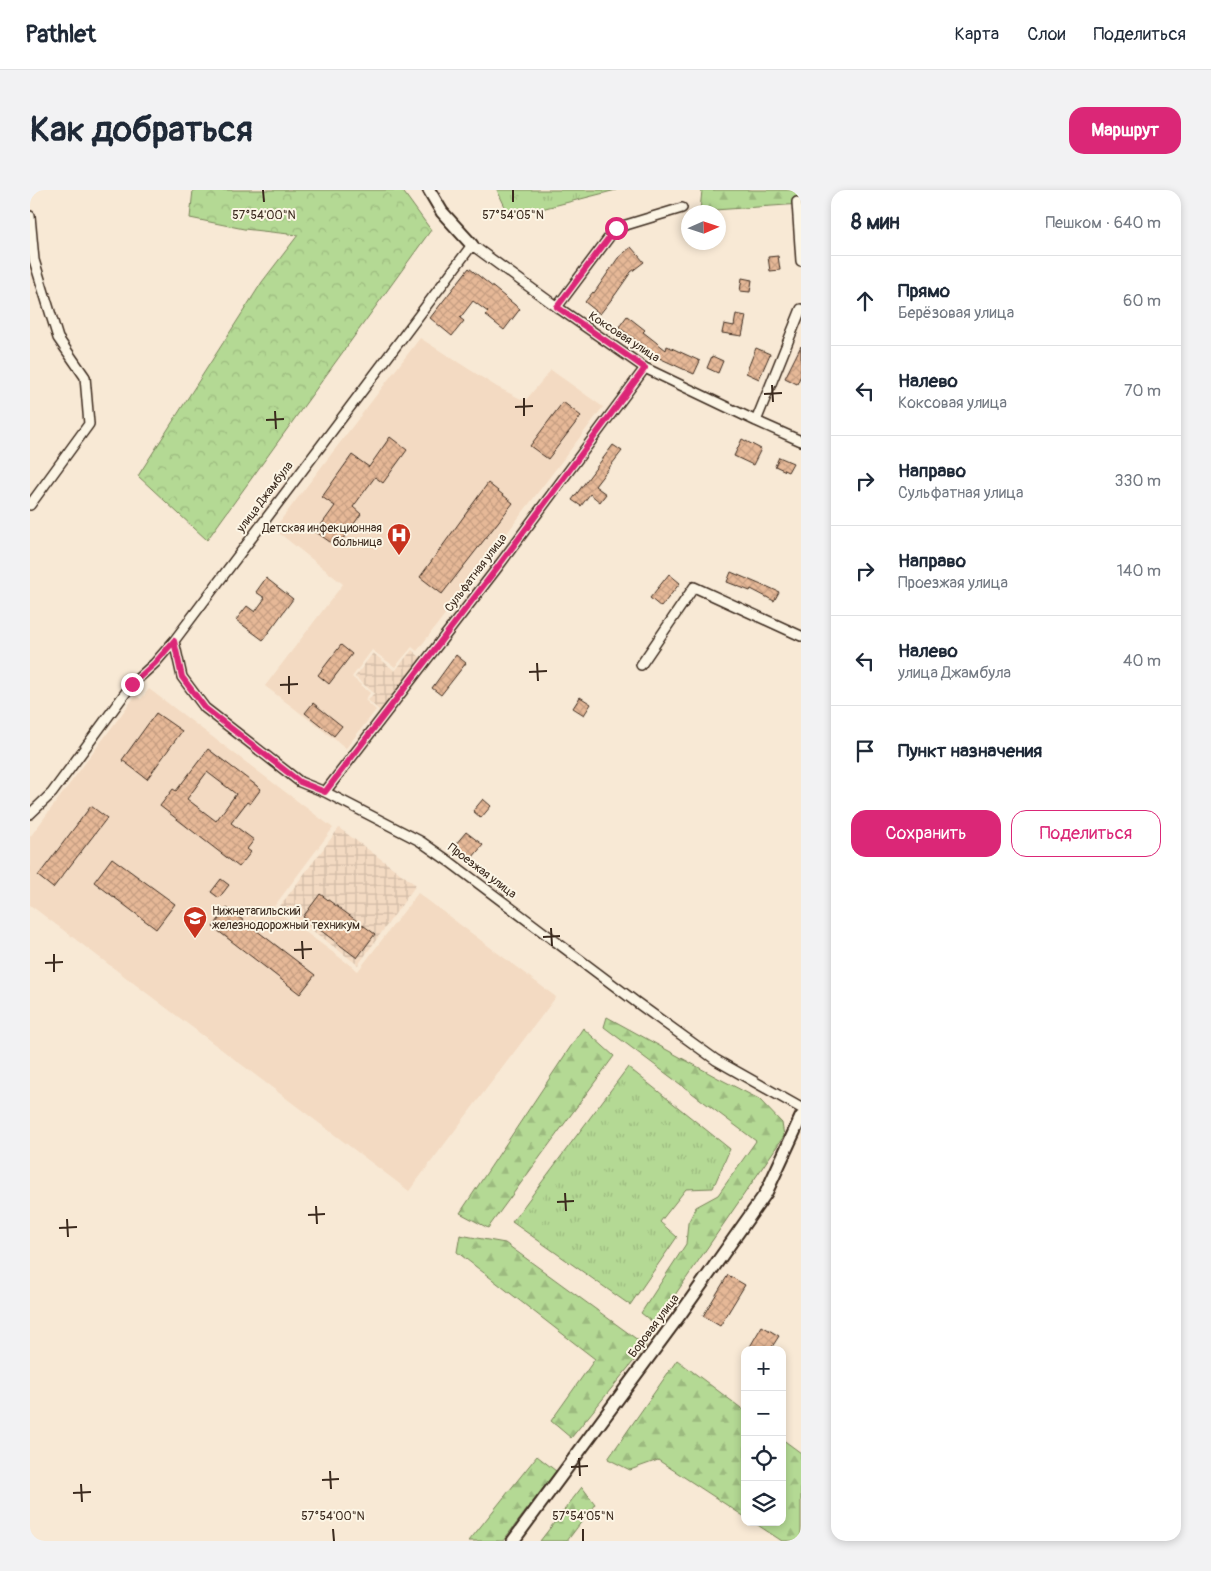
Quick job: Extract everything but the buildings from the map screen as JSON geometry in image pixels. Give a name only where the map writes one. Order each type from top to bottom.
[{"type":"street","points":[[429,190],[442,212],[472,245]]},
{"type":"street","points":[[797,202],[801,261]]},
{"type":"street","points":[[557,307],[616,228],[681,208]]},
{"type":"street","points":[[30,216],[34,260],[58,338],[85,377],[89,424],[30,505]]},
{"type":"street","name":"Коксовая улица","points":[[472,245],[645,368],[801,441]]},
{"type":"street","name":"улица Джамбула","points":[[30,814],[52,793],[132,684],[155,663],[174,641],[472,245]]},
{"type":"street","points":[[756,421],[801,309]]},
{"type":"street","name":"Сульфатная улица","points":[[325,792],[497,568],[645,368]]},
{"type":"street","points":[[641,665],[694,587],[801,636]]},
{"type":"street","name":"Проезжая улица","points":[[174,641],[182,677],[205,708],[300,782],[325,792],[420,841],[716,1060],[801,1108]]},
{"type":"street","name":"Боровая улица","points":[[513,1541],[682,1312],[766,1192],[801,1117]]},
{"type":"shaded area","name":"Детская инфекционная больница","points":[[420,338],[497,387],[525,401],[551,370],[603,407],[417,651],[412,647],[395,667],[372,650],[352,677],[370,693],[365,700],[376,710],[346,748],[265,686],[343,584],[274,529]]},
{"type":"shaded area","points":[[412,650],[421,658],[380,711],[368,700],[374,693],[355,677],[373,653],[395,671]]},
{"type":"shaded area","name":"Нижнетагильский железнодорожный техникум","points":[[149,689],[333,828],[273,908],[358,971],[418,893],[556,997],[409,1191],[30,905],[30,837],[136,695],[141,699]]},
{"type":"shaded area","points":[[339,828],[416,885],[358,965],[280,906]]},
{"type":"green space","points":[[193,190],[402,190],[431,230],[207,540],[138,476],[262,282],[298,235],[244,229],[190,218]]},
{"type":"green space","points":[[497,190],[616,190],[510,217]]},
{"type":"green space","points":[[702,190],[801,190],[801,204],[726,209],[726,205],[701,205]]},
{"type":"green space","points":[[607,1017],[759,1099],[782,1123],[784,1136],[655,1324],[641,1313],[686,1244],[688,1223],[696,1207],[718,1195],[756,1141],[604,1027]]},
{"type":"green space","points":[[583,1028],[614,1056],[488,1228],[460,1213]]},
{"type":"green space","points":[[628,1067],[730,1149],[713,1188],[686,1189],[660,1222],[677,1237],[630,1305],[512,1222]]},
{"type":"green space","points":[[460,1235],[505,1243],[646,1346],[571,1438],[551,1421],[595,1359],[457,1252]]},
{"type":"green space","points":[[677,1360],[741,1408],[741,1514],[658,1460],[630,1470],[608,1459]]},
{"type":"green space","points":[[786,1442],[801,1453],[801,1541],[782,1541],[759,1526],[786,1526]]},
{"type":"green space","points":[[537,1456],[556,1471],[503,1541],[469,1541]]},
{"type":"green space","points":[[582,1487],[595,1504],[567,1541],[540,1541]]},
{"type":"place","name":"Детская инфекционная больница","points":[[399,556]]},
{"type":"place","name":"Нижнетагильский железнодорожный техникум","points":[[195,939]]},
{"type":"route","points":[[132,684],[155,663],[174,641],[182,677],[205,708],[300,782],[325,792],[497,568],[645,368],[557,307],[616,228]]}]
